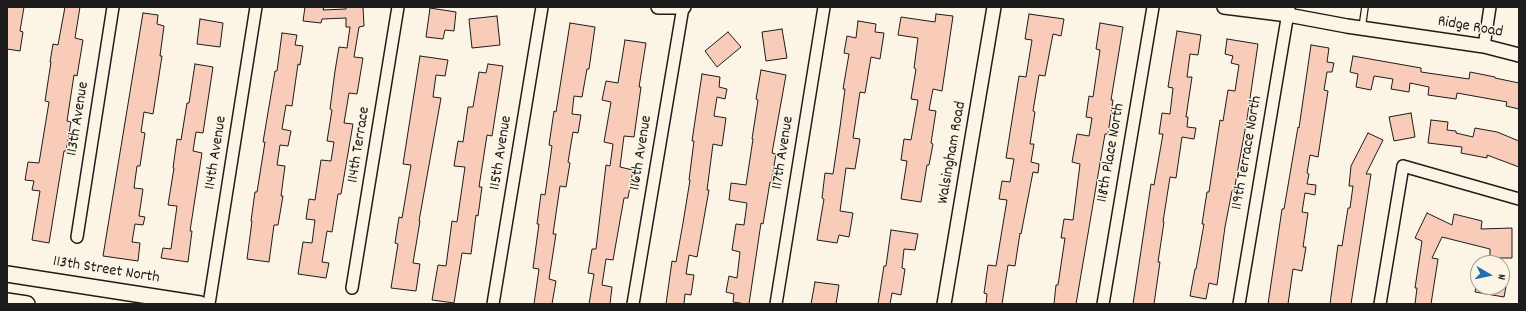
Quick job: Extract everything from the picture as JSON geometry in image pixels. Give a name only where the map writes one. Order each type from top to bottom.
[{"type":"main road","name":"113th Street North","points":[[7,274],[200,304]]},
{"type":"main road","points":[[7,301],[27,304]]},
{"type":"street","name":"113th Avenue","points":[[77,237],[113,7]]},
{"type":"street","name":"114th Avenue","points":[[209,304],[256,7]]},
{"type":"street","name":"114th Terrace","points":[[352,288],[398,7]]},
{"type":"street","name":"115th Avenue","points":[[493,304],[542,7]]},
{"type":"street","points":[[658,7],[683,7]]},
{"type":"street","name":"116th Avenue","points":[[633,304],[683,7]]},
{"type":"street","name":"117th Avenue","points":[[776,304],[824,7]]},
{"type":"street","name":"Walsingham Road","points":[[944,304],[994,7]]},
{"type":"street","name":"118th Place North","points":[[1103,304],[1153,7]]},
{"type":"street","name":"Ridge Road","points":[[1224,7],[1288,11],[1362,28],[1484,46],[1519,55]]},
{"type":"street","points":[[1484,46],[1490,7]]},
{"type":"street","name":"119th Terrace North","points":[[1239,304],[1288,11]]},
{"type":"street","points":[[1380,304],[1403,166],[1519,199]]},
{"type":"lane","points":[[1362,28],[1365,7]]},
{"type":"building","points":[[7,7],[24,7],[20,31],[23,32],[20,51],[7,49]]},
{"type":"building","points":[[65,7],[80,7],[75,38],[83,40],[77,76],[74,75],[67,121],[71,122],[66,151],[64,151],[49,243],[32,240],[40,191],[32,190],[34,181],[25,180],[28,162],[39,163],[49,102],[45,101],[53,44],[58,45]]},
{"type":"building","points":[[305,7],[324,7],[323,10],[346,9],[346,7],[363,7],[364,26],[359,27],[354,57],[363,58],[357,94],[349,93],[344,123],[353,124],[341,194],[338,194],[332,232],[327,231],[322,262],[329,263],[326,278],[298,274],[303,242],[312,243],[315,220],[306,219],[309,199],[315,200],[321,160],[331,161],[334,142],[327,141],[332,110],[330,109],[335,71],[339,47],[347,48],[350,27],[346,27],[346,18],[322,19],[321,23],[303,21]]},
{"type":"building","points":[[430,8],[456,12],[454,31],[445,30],[443,39],[426,37]]},
{"type":"building","points":[[143,13],[158,15],[157,24],[164,26],[160,56],[162,56],[153,114],[144,112],[141,132],[145,133],[140,166],[137,166],[134,188],[143,189],[139,216],[145,217],[143,225],[135,224],[132,242],[140,243],[138,261],[103,256]]},
{"type":"building","points":[[936,14],[953,16],[942,91],[933,89],[929,110],[936,111],[931,143],[933,144],[929,165],[927,165],[921,202],[901,199],[907,161],[901,160],[904,139],[911,140],[918,100],[911,99],[916,69],[914,68],[918,38],[898,35],[901,17],[935,22]]},
{"type":"building","points":[[1029,14],[1064,19],[1061,36],[1053,34],[1045,76],[1039,75],[1033,111],[1035,112],[1030,144],[1034,144],[1031,162],[1039,164],[1038,173],[1033,172],[1021,234],[1020,233],[1015,266],[1008,265],[1002,304],[986,304],[987,294],[984,293],[988,265],[996,266],[1007,200],[999,199],[1002,181],[1010,182],[1014,159],[1006,158],[1019,76],[1026,77],[1032,40],[1025,39]]},
{"type":"building","points":[[497,16],[500,45],[472,48],[469,19]]},
{"type":"building","points":[[200,19],[223,23],[220,47],[197,44]]},
{"type":"building","points":[[858,21],[876,24],[875,32],[884,33],[880,59],[871,57],[865,93],[860,92],[853,138],[860,139],[855,169],[846,168],[840,211],[853,213],[849,237],[839,235],[837,243],[817,240],[824,199],[822,198],[825,173],[833,174],[840,127],[845,89],[843,89],[849,54],[844,53],[847,36],[856,38]]},
{"type":"building","points":[[570,23],[595,27],[589,69],[587,69],[582,97],[574,96],[572,114],[581,115],[578,133],[573,132],[566,187],[560,186],[553,234],[556,234],[549,279],[556,281],[552,304],[534,304],[539,269],[533,268],[539,224],[537,224],[541,194],[545,195],[552,146],[549,145],[554,111],[556,112]]},
{"type":"building","points":[[1100,23],[1123,27],[1111,100],[1113,100],[1108,134],[1105,134],[1076,304],[1054,304],[1065,238],[1061,238],[1064,219],[1073,220],[1080,164],[1072,162],[1077,134],[1089,136],[1092,118],[1086,117],[1089,96],[1093,97],[1100,50],[1096,49]]},
{"type":"building","points":[[782,29],[787,58],[766,61],[762,32]]},
{"type":"building","points":[[1177,31],[1201,35],[1198,55],[1190,54],[1187,77],[1192,77],[1186,117],[1188,117],[1187,127],[1196,128],[1194,139],[1182,137],[1176,178],[1170,177],[1163,222],[1158,262],[1160,262],[1154,304],[1133,304],[1151,184],[1154,185],[1163,134],[1159,134],[1162,113],[1170,114],[1173,88],[1168,87]]},
{"type":"building","points":[[728,32],[741,47],[717,67],[705,51]]},
{"type":"building","points":[[282,33],[297,35],[295,45],[303,46],[300,65],[298,64],[292,106],[286,105],[282,129],[291,131],[288,146],[280,145],[277,165],[285,166],[281,196],[283,196],[278,225],[274,225],[269,262],[247,259],[255,192],[257,192],[265,142],[263,142],[275,71],[277,71]]},
{"type":"building","points":[[1227,39],[1258,44],[1247,119],[1234,191],[1232,191],[1225,227],[1217,285],[1209,283],[1206,299],[1190,296],[1204,224],[1202,224],[1207,192],[1209,192],[1220,120],[1223,121],[1228,90],[1235,91],[1239,65],[1231,63],[1233,56],[1225,54]]},
{"type":"building","points":[[625,40],[646,43],[639,87],[641,87],[634,137],[624,136],[620,167],[633,170],[628,198],[624,198],[613,260],[606,259],[602,285],[612,287],[610,304],[589,304],[594,274],[588,273],[592,249],[596,249],[606,165],[610,166],[613,144],[604,142],[611,102],[602,100],[606,81],[618,83]]},
{"type":"building","points":[[1311,45],[1329,48],[1327,62],[1334,63],[1332,72],[1327,72],[1324,90],[1328,91],[1318,157],[1310,155],[1307,173],[1309,174],[1307,184],[1316,185],[1315,195],[1305,193],[1302,212],[1308,213],[1303,247],[1306,247],[1302,271],[1293,269],[1288,304],[1268,304],[1282,209],[1284,209],[1298,127],[1299,128]]},
{"type":"building","points":[[420,56],[448,60],[445,76],[436,75],[433,97],[441,98],[413,263],[420,264],[416,291],[391,288],[398,244],[395,243],[399,217],[402,218],[411,165],[403,164]]},
{"type":"building","points":[[1353,56],[1421,68],[1421,72],[1469,79],[1470,72],[1519,83],[1519,109],[1506,106],[1507,102],[1457,93],[1456,99],[1428,95],[1429,87],[1410,83],[1409,92],[1391,89],[1393,79],[1374,76],[1371,90],[1356,87],[1358,74],[1350,72]]},
{"type":"building","points":[[195,64],[213,67],[203,133],[196,132],[193,151],[202,153],[190,231],[192,231],[188,262],[161,258],[163,248],[171,249],[177,206],[168,205],[177,139],[181,140]]},
{"type":"building","points":[[488,64],[503,66],[492,136],[487,135],[479,187],[482,187],[478,216],[476,215],[471,254],[462,253],[454,303],[432,300],[438,265],[446,266],[452,221],[457,222],[465,167],[454,166],[458,141],[463,142],[468,107],[473,107],[479,72],[486,73]]},
{"type":"building","points":[[761,70],[786,75],[772,153],[776,154],[771,183],[770,182],[763,224],[761,223],[749,304],[746,304],[733,302],[734,294],[726,292],[729,276],[737,278],[740,252],[732,250],[736,224],[744,225],[747,203],[729,200],[731,183],[746,185],[758,100],[756,99]]},
{"type":"building","points":[[702,74],[720,77],[719,87],[727,89],[725,99],[717,97],[714,116],[726,118],[722,146],[713,144],[707,190],[709,190],[697,257],[689,255],[686,274],[694,275],[691,295],[685,294],[684,304],[666,304],[672,261],[676,262],[690,180],[694,141],[692,141]]},
{"type":"building","points":[[1411,113],[1415,137],[1394,141],[1389,117]]},
{"type":"building","points":[[1431,120],[1448,122],[1447,130],[1456,131],[1456,133],[1473,137],[1475,128],[1497,132],[1519,141],[1519,167],[1487,155],[1487,158],[1461,153],[1462,147],[1428,143]]},
{"type":"building","points":[[1368,133],[1383,140],[1366,174],[1371,174],[1351,304],[1330,304],[1338,245],[1342,246],[1348,208],[1350,208],[1353,186],[1349,186],[1351,166]]},
{"type":"building","points":[[1427,213],[1452,225],[1454,214],[1482,221],[1481,229],[1512,228],[1512,258],[1510,258],[1510,255],[1490,255],[1490,249],[1442,237],[1432,258],[1438,259],[1431,304],[1415,304],[1417,288],[1415,288],[1422,241],[1415,238]]},
{"type":"building","points":[[891,230],[918,234],[915,250],[904,249],[902,268],[905,269],[901,295],[892,293],[890,304],[878,304],[884,266],[886,266]]},
{"type":"building","points":[[815,282],[839,285],[836,304],[811,304]]},
{"type":"building","points":[[1492,295],[1504,295],[1504,297]]}]
